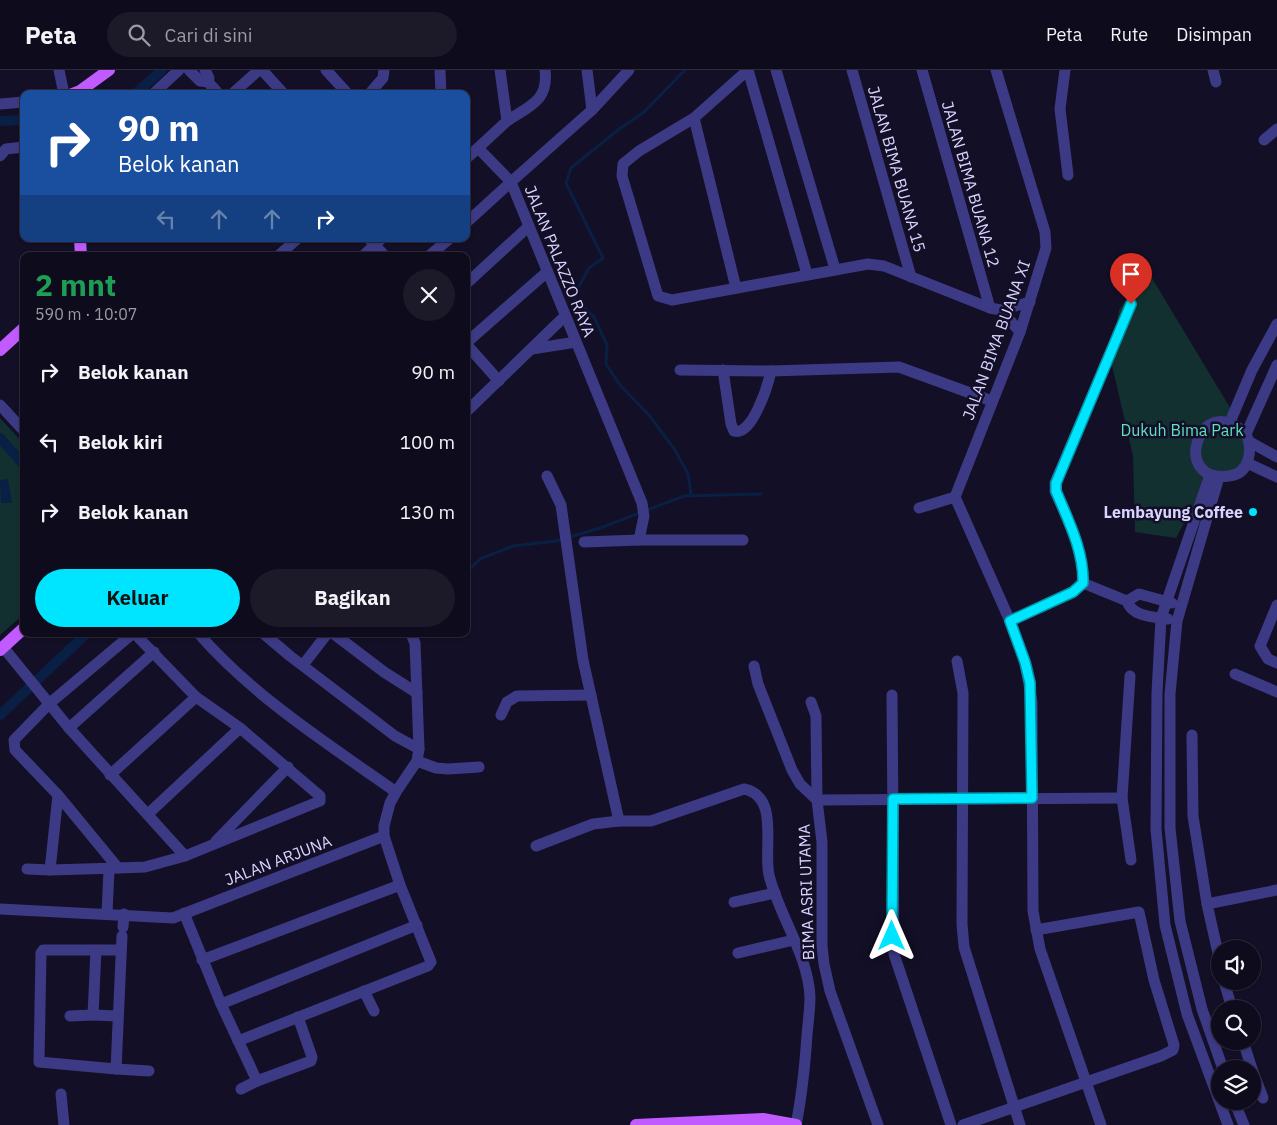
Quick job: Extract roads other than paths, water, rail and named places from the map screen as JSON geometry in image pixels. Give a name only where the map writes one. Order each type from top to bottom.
[{"type":"main road","points":[[81,90],[109,70]]},
{"type":"main road","points":[[0,350],[20,332]]},
{"type":"main road","points":[[2,649],[20,632]]},
{"type":"main road","points":[[636,1125],[763,1119],[796,1125]]},
{"type":"street","points":[[59,70],[63,90]]},
{"type":"street","points":[[157,90],[179,70]]},
{"type":"street","points":[[189,70],[200,81],[208,82],[215,90]]},
{"type":"street","points":[[205,70],[210,78],[208,82]]},
{"type":"street","points":[[237,90],[260,70],[280,90]]},
{"type":"street","points":[[326,70],[344,90]]},
{"type":"street","points":[[372,90],[383,78],[384,70]]},
{"type":"street","points":[[440,70],[441,90]]},
{"type":"street","points":[[500,70],[506,121]]},
{"type":"street","points":[[470,155],[506,121],[541,98],[546,87],[545,70]]},
{"type":"street","points":[[587,70],[592,110]]},
{"type":"street","name":"JALAN PALAZZO RAYA","points":[[629,70],[592,110],[511,182],[642,503],[644,516],[639,540]]},
{"type":"street","points":[[808,274],[748,70],[694,118],[630,157],[623,164],[622,176],[658,296],[672,300],[858,265],[876,265],[995,309],[1020,332]]},
{"type":"street","points":[[776,70],[835,269]]},
{"type":"street","name":"JALAN BIMA BUANA 15","points":[[852,70],[911,277]]},
{"type":"street","name":"JALAN BIMA BUANA 12","points":[[922,70],[995,309]]},
{"type":"street","name":"JALAN BIMA BUANA XI","points":[[955,497],[1020,332],[1046,248],[1046,239],[996,70]]},
{"type":"street","points":[[1065,70],[1060,109],[1068,175]]},
{"type":"street","points":[[1213,70],[1216,82]]},
{"type":"street","points":[[0,104],[20,102]]},
{"type":"street","points":[[694,118],[736,288]]},
{"type":"street","points":[[1264,140],[1277,129]]},
{"type":"street","points":[[0,156],[6,149],[20,147]]},
{"type":"street","points":[[470,219],[511,182],[478,148]]},
{"type":"street","points":[[470,280],[528,227]]},
{"type":"street","points":[[282,252],[294,242]]},
{"type":"street","points":[[366,252],[374,242]]},
{"type":"street","points":[[434,252],[445,242]]},
{"type":"street","points":[[470,339],[547,272]]},
{"type":"street","points":[[995,309],[1030,302]]},
{"type":"street","points":[[1010,621],[1073,592],[1083,583],[1084,567],[1075,536],[1056,491],[1056,483],[1131,304]]},
{"type":"street","points":[[470,408],[565,316]]},
{"type":"street","points":[[1230,422],[1252,370],[1277,324]]},
{"type":"street","points":[[532,349],[576,342]]},
{"type":"street","points":[[470,348],[499,381]]},
{"type":"street","points":[[1277,365],[1248,438],[1250,456],[1247,463],[1238,473],[1214,476],[1200,466],[1195,453],[1196,440],[1204,428],[1216,422],[1230,422],[1238,426],[1248,438],[1277,457]]},
{"type":"street","points":[[680,370],[772,371],[899,367],[992,401]]},
{"type":"street","points":[[723,370],[731,424],[734,431],[738,432],[745,430],[750,424],[766,390],[772,371]]},
{"type":"street","points":[[0,405],[20,427]]},
{"type":"street","points":[[1247,463],[1277,477]]},
{"type":"street","points":[[547,476],[560,505],[573,581],[583,660],[619,821]]},
{"type":"street","points":[[1214,476],[1161,618],[1157,693],[1156,829],[1166,925],[1187,1014],[1228,1125]]},
{"type":"street","points":[[1214,476],[1177,621],[1170,694],[1170,828],[1180,921],[1202,1009],[1220,1060]]},
{"type":"street","points":[[920,508],[955,497],[1010,621],[1025,662],[1030,683],[1033,911],[1036,930],[1040,949],[1101,1125]]},
{"type":"street","points":[[584,542],[743,540]]},
{"type":"street","points":[[1083,583],[1127,601],[1129,607],[1137,613],[1177,621]]},
{"type":"street","points":[[1127,601],[1139,594],[1182,606]]},
{"type":"street","points":[[1277,605],[1260,646],[1268,660],[1277,663]]},
{"type":"street","points":[[107,913],[114,869],[58,795],[15,750],[14,740],[50,704],[128,637]]},
{"type":"street","points":[[27,869],[145,867],[184,856],[320,801],[320,796],[288,767],[240,728],[196,697],[138,637]]},
{"type":"street","points":[[202,637],[236,671],[271,700],[396,792]]},
{"type":"street","points":[[268,637],[395,736],[418,749]]},
{"type":"street","points":[[303,665],[325,637]]},
{"type":"street","points":[[338,637],[384,672],[417,692]]},
{"type":"street","points":[[238,1042],[428,966],[431,962],[400,885],[384,836],[384,826],[390,803],[417,761],[417,692],[415,643],[412,637]]},
{"type":"street","points":[[2,649],[31,680],[110,775],[148,814],[184,856]]},
{"type":"street","points":[[69,728],[154,652]]},
{"type":"street","points":[[957,661],[963,693],[962,924],[964,947],[1020,1125]]},
{"type":"street","points":[[754,666],[758,684],[792,770],[800,784],[817,800],[1122,798]]},
{"type":"street","points":[[1235,674],[1277,692]]},
{"type":"street","points":[[1130,676],[1122,798],[1131,860]]},
{"type":"street","points":[[502,715],[507,702],[517,696],[591,695]]},
{"type":"street","points":[[892,695],[894,954],[951,1125]]},
{"type":"street","points":[[110,775],[196,697]]},
{"type":"street","name":"BIMA ASRI UTAMA","points":[[811,702],[816,716],[817,800],[822,842],[822,946],[824,964],[830,991],[878,1125]]},
{"type":"street","points":[[148,814],[240,728]]},
{"type":"street","points":[[1192,735],[1193,816],[1207,904],[1215,940]]},
{"type":"street","points":[[417,761],[448,770],[479,767]]},
{"type":"street","points":[[213,844],[288,767]]},
{"type":"street","points":[[536,846],[593,824],[619,821],[651,821],[730,793],[744,789],[754,791],[766,806],[767,857],[775,892],[806,974],[810,997],[806,1070],[796,1125]]},
{"type":"street","points":[[50,870],[58,795]]},
{"type":"street","name":"JALAN ARJUNA","points":[[0,909],[107,913],[173,918],[384,836]]},
{"type":"street","points":[[202,960],[400,885]]},
{"type":"street","points":[[1207,904],[1277,890]]},
{"type":"street","points":[[734,902],[775,892]]},
{"type":"street","points":[[963,1125],[1173,1050],[1174,1044],[1154,980],[1139,912],[1036,930]]},
{"type":"street","points":[[116,1069],[124,914]]},
{"type":"street","points":[[184,914],[221,1004],[257,1081]]},
{"type":"street","points":[[221,1004],[417,925]]},
{"type":"street","points":[[738,953],[794,940]]},
{"type":"street","points":[[121,950],[44,950],[41,953],[39,1059],[42,1064],[149,1070]]},
{"type":"street","points":[[93,1015],[96,950]]},
{"type":"street","points":[[364,991],[374,1011]]},
{"type":"street","points":[[70,1016],[118,1016]]},
{"type":"street","points":[[241,1089],[310,1060],[312,1057],[298,1017]]},
{"type":"street","points":[[1261,1093],[1263,1098]]},
{"type":"street","points":[[61,1094],[64,1125]]},
{"type":"street","points":[[1238,1110],[1244,1125]]},
{"type":"water","points":[[8,479],[12,503],[1,503],[0,480]]},
{"type":"waterway","points":[[140,90],[162,70]]},
{"type":"waterway","points":[[685,70],[644,112],[618,130],[571,168],[566,183],[603,258],[589,268],[573,297],[594,317],[607,345],[606,364],[620,385],[649,415],[675,450],[688,474],[691,495]]},
{"type":"waterway","points":[[0,121],[20,120]]},
{"type":"waterway","points":[[0,438],[20,460]]},
{"type":"waterway","points":[[470,569],[480,559],[513,546],[556,541],[600,528],[684,496],[761,494]]},
{"type":"waterway","points":[[0,715],[83,637]]},
{"type":"place","name":"Lembayung Coffee","points":[[1253,512]]},
{"type":"park label","name":"Dukuh Bima Park","points":[[1182,430]]}]
